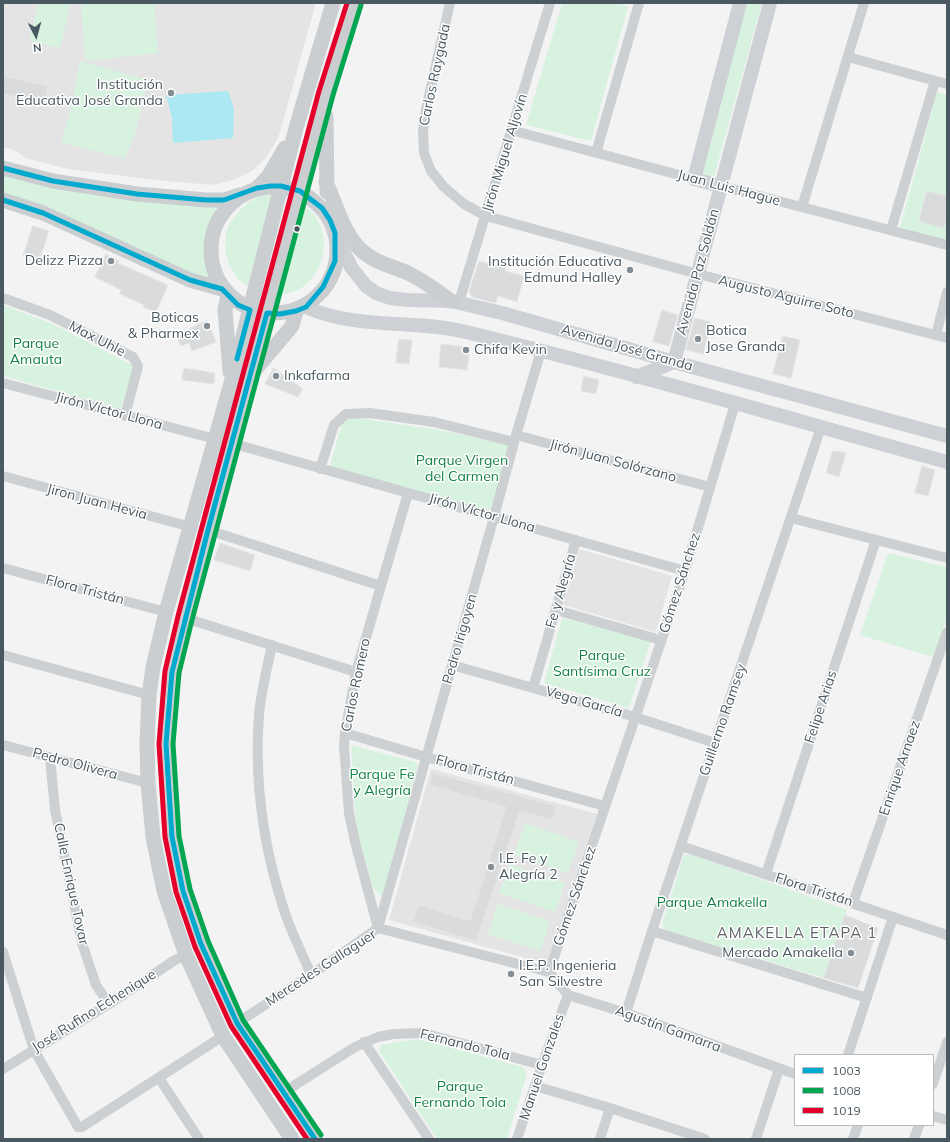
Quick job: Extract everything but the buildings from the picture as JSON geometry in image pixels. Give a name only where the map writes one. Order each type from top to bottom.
[{"type":"main road","points":[[292,1139],[223,1036],[186,955],[164,892],[153,837],[148,783],[147,744],[149,694],[153,667],[166,612],[231,383],[296,128],[333,3]]},
{"type":"main road","points":[[315,1139],[237,1023],[201,944],[183,891],[172,837],[166,744],[172,672],[208,530],[326,93],[354,3]]},
{"type":"main road","points":[[694,179],[740,3]]},
{"type":"main road","name":"Avenida Paz Soldán","points":[[674,362],[770,3]]},
{"type":"main road","points":[[251,374],[292,326],[301,309],[323,287],[330,275],[335,261],[336,247],[326,182],[326,93]]},
{"type":"main road","points":[[296,128],[268,177],[251,191],[232,202],[223,213],[213,238],[213,263],[218,281],[225,293],[238,305],[250,310],[280,314],[301,309]]},
{"type":"main road","points":[[3,168],[53,181],[137,194],[206,200],[224,200],[251,191],[281,186],[300,191],[322,208],[332,226]]},
{"type":"main road","name":"Juan Luis Hague","points":[[694,179],[721,186]]},
{"type":"main road","points":[[326,182],[345,228],[361,250],[376,262],[409,274],[433,287],[455,302]]},
{"type":"main road","points":[[3,200],[43,213],[190,280],[225,293]]},
{"type":"main road","name":"Avenida José Granda","points":[[332,226],[351,267],[366,286],[376,293],[390,298],[455,302],[510,315],[674,362],[947,436]]},
{"type":"main road","points":[[225,293],[225,316],[231,383]]},
{"type":"main road","name":"Avenida José Granda","points":[[301,309],[380,324],[448,328],[541,350],[947,462]]},
{"type":"main road","points":[[636,377],[674,362]]},
{"type":"street","name":"Carlos Raygada","points":[[450,3],[422,131],[424,153],[431,171],[444,187],[464,204],[486,216]]},
{"type":"street","name":"Jirón Miguel Aljovín","points":[[455,302],[486,216],[550,3]]},
{"type":"street","points":[[596,153],[639,3]]},
{"type":"street","points":[[802,207],[864,3]]},
{"type":"street","points":[[848,57],[947,84]]},
{"type":"street","points":[[891,230],[936,81]]},
{"type":"street","name":"Juan Luis Hague","points":[[511,130],[694,179]]},
{"type":"street","name":"Juan Luis Hague","points":[[721,186],[947,246]]},
{"type":"street","name":"Augusto Aguirre Soto","points":[[486,216],[698,274],[947,338]]},
{"type":"street","points":[[936,335],[947,292]]},
{"type":"street","name":"Max Uhle","points":[[3,298],[50,315],[133,357],[138,366],[125,416]]},
{"type":"street","name":"Pedro Irigoyen","points":[[378,928],[541,350]]},
{"type":"street","name":"Jirón Víctor Llona","points":[[3,382],[125,416],[215,438]]},
{"type":"street","name":"Gómez Sánchez","points":[[549,972],[685,571],[735,404]]},
{"type":"street","name":"Jirón Juan Solórzano","points":[[320,469],[334,425],[346,414],[370,413],[434,422],[515,439],[710,487]]},
{"type":"street","name":"Guillermo Ramsey","points":[[626,1013],[652,931],[821,427]]},
{"type":"street","name":"Jirón Víctor Llona","points":[[232,443],[685,571]]},
{"type":"street","name":"Jiron Juan Hevia","points":[[3,476],[191,527]]},
{"type":"street","name":"Carlos Romero","points":[[378,928],[355,842],[349,813],[344,733],[356,672],[408,493]]},
{"type":"street","points":[[791,518],[947,558]]},
{"type":"street","points":[[208,530],[380,586]]},
{"type":"street","name":"Fe y Alegría","points":[[533,688],[576,540]]},
{"type":"street","name":"Felipe Arias","points":[[766,874],[876,540]]},
{"type":"street","name":"Flora Tristán","points":[[3,568],[166,612]]},
{"type":"street","points":[[556,610],[654,638]]},
{"type":"street","points":[[186,618],[356,672]]},
{"type":"street","name":"Enrique Arnaez","points":[[853,903],[947,632]]},
{"type":"street","points":[[272,645],[260,713],[258,747],[260,797],[270,859],[283,907],[311,975]]},
{"type":"street","points":[[3,655],[149,694]]},
{"type":"street","name":"Vega García","points":[[452,665],[635,717],[716,743]]},
{"type":"street","name":"Flora Tristán","points":[[344,733],[605,806]]},
{"type":"street","name":"Pedro Olivera","points":[[3,745],[148,783]]},
{"type":"street","name":"Calle Enrique Tovar","points":[[50,758],[55,810],[82,943],[96,985],[109,1004]]},
{"type":"street","name":"Flora Tristán","points":[[681,846],[947,934]]},
{"type":"street","points":[[848,1054],[893,917]]},
{"type":"street","name":"Mercedes Gallaguer","points":[[237,1023],[311,975],[378,928],[549,972]]},
{"type":"street","points":[[652,931],[867,998]]},
{"type":"street","points":[[3,952],[34,1050],[78,1127],[82,1127],[223,1036]]},
{"type":"street","name":"José Rufino Echenique","points":[[3,1069],[109,1004],[175,960],[186,955]]},
{"type":"street","points":[[549,972],[568,995]]},
{"type":"street","name":"Agustín Gamarra","points":[[568,995],[626,1013],[794,1074]]},
{"type":"street","name":"Manuel Gonzales","points":[[518,1139],[534,1086],[568,995]]},
{"type":"street","name":"Fernando Tola","points":[[284,1092],[354,1047],[378,1037],[393,1034],[423,1033],[542,1065]]},
{"type":"street","points":[[364,1042],[429,1139]]},
{"type":"street","points":[[934,1081],[947,1042]]},
{"type":"street","points":[[756,1139],[779,1069]]},
{"type":"street","points":[[159,1078],[199,1139]]},
{"type":"street","points":[[534,1086],[610,1108],[705,1139]]},
{"type":"street","points":[[600,1139],[610,1108]]},
{"type":"street","points":[[934,1116],[947,1120]]},
{"type":"street","points":[[853,1139],[858,1126]]},
{"type":"street","points":[[914,1139],[919,1126]]},
{"type":"shaded area","name":"Institución Educativa José Granda","points":[[3,3],[316,3],[279,135],[267,157],[252,171],[234,180],[211,185],[68,169],[25,158],[17,151],[3,147]]},
{"type":"shaded area","points":[[579,549],[672,576],[656,632],[563,605]]},
{"type":"shaded area","name":"I.E. Fe y Alegría 2","points":[[431,769],[597,814],[547,964],[389,920]]},
{"type":"green space","points":[[39,3],[71,3],[60,48],[29,41]]},
{"type":"green space","points":[[81,3],[154,3],[158,53],[85,61]]},
{"type":"green space","points":[[562,3],[616,3],[628,7],[591,141],[526,125]]},
{"type":"green space","points":[[747,3],[762,3],[714,177],[700,173]]},
{"type":"green space","points":[[80,61],[148,80],[134,138],[125,159],[61,142],[71,110]]},
{"type":"green space","points":[[937,92],[947,95],[947,244],[899,231]]},
{"type":"green space","points":[[3,174],[209,205],[215,208],[217,211],[210,230],[208,246],[212,282],[3,193]]},
{"type":"green space","points":[[273,195],[248,286],[238,279],[229,265],[225,249],[226,233],[231,221],[249,202],[260,196]]},
{"type":"green space","points":[[302,205],[310,210],[318,219],[323,234],[324,243],[321,262],[312,278],[306,285],[298,290],[277,295]]},
{"type":"green space","name":"Parque Amauta","points":[[3,305],[53,324],[134,366],[121,409],[3,376]]},
{"type":"green space","name":"Parque Virgen del Carmen","points":[[351,417],[440,430],[509,445],[490,512],[329,469],[343,420]]},
{"type":"green space","points":[[888,553],[947,567],[947,617],[933,657],[860,635]]},
{"type":"green space","name":"Parque Santísima Cruz","points":[[562,618],[651,641],[629,708],[544,683]]},
{"type":"green space","name":"Parque Fe y Alegría","points":[[351,745],[416,762],[418,766],[382,897],[373,888],[356,826]]},
{"type":"green space","points":[[525,823],[579,842],[568,873],[514,855]]},
{"type":"green space","name":"Parque Amakella","points":[[690,854],[847,910],[824,978],[666,931],[662,924],[684,855]]},
{"type":"green space","points":[[510,864],[565,883],[555,912],[499,893]]},
{"type":"green space","points":[[498,904],[550,921],[540,951],[488,934]]},
{"type":"green space","name":"Parque Fernando Tola","points":[[418,1039],[523,1067],[527,1072],[526,1077],[507,1139],[437,1139],[379,1051],[381,1045]]},
{"type":"water","points":[[228,91],[234,109],[233,138],[173,143],[172,118],[166,95]]},
{"type":"transit line","name":"1019","points":[[307,1139],[231,1026],[195,947],[176,892],[165,837],[159,744],[165,671],[178,616],[319,91],[347,3]]},
{"type":"transit line","name":"1008","points":[[321,1135],[243,1020],[208,941],[190,889],[179,836],[173,744],[179,673],[192,620],[333,95],[361,5]]},
{"type":"transit line","name":"1003","points":[[3,168],[53,181],[137,194],[206,200],[224,200],[257,188],[281,186],[300,191],[322,208],[330,220],[335,233],[335,261],[323,287],[306,307],[296,311],[280,314],[267,313],[208,530],[172,672],[166,744],[172,837],[183,891],[201,944],[237,1023],[315,1139]]},
{"type":"transit line","name":"1003","points":[[3,200],[43,213],[190,280],[222,289],[238,305],[250,310],[237,359]]},
{"type":"place","name":"Institución Educativa José Granda","points":[[171,93]]},
{"type":"place","name":"Delizz Pizza","points":[[111,261]]},
{"type":"place","name":"Institución Educativa Edmund Halley","points":[[630,270]]},
{"type":"place","name":"Boticas & Pharmex","points":[[207,326]]},
{"type":"place","name":"Botica Jose Granda","points":[[698,339]]},
{"type":"place","name":"Chifa Kevin","points":[[466,350]]},
{"type":"place","name":"Inkafarma","points":[[276,376]]},
{"type":"place","name":"I.E. Fe y Alegría 2","points":[[491,867]]},
{"type":"place","name":"Mercado Amakella","points":[[851,953]]},
{"type":"place","name":"I.E.P. Ingenieria San Silvestre","points":[[511,974]]},
{"type":"district","name":"AMAKELLA ETAPA 1","points":[[797,933]]}]
